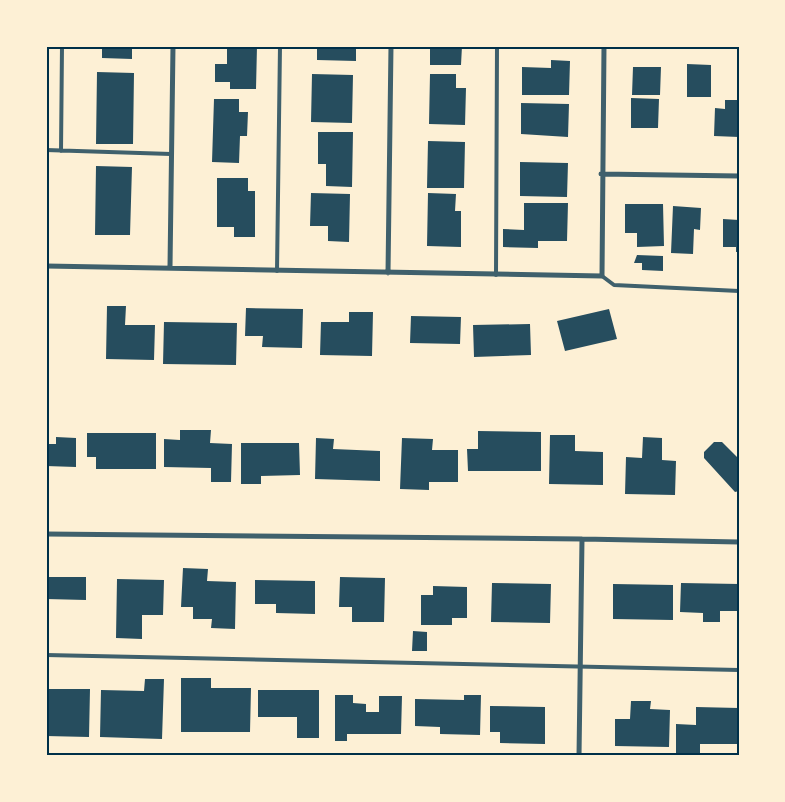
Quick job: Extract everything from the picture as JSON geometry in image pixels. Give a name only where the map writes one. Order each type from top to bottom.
[{"type":"street","points":[[170,267],[173,46]]},
{"type":"street","points":[[388,272],[391,46]]},
{"type":"street","points":[[46,266],[602,276],[601,174],[604,46]]},
{"type":"street","points":[[601,174],[739,176]]},
{"type":"street","points":[[46,534],[582,538],[739,542]]},
{"type":"street","points":[[579,756],[582,538]]},
{"type":"lane","points":[[61,150],[62,46]]},
{"type":"lane","points":[[277,271],[280,46]]},
{"type":"lane","points":[[496,275],[497,46]]},
{"type":"lane","points":[[46,150],[171,154]]},
{"type":"lane","points":[[602,276],[614,285],[739,291]]},
{"type":"lane","points":[[46,655],[739,670]]},
{"type":"building","points":[[102,46],[132,46],[132,59],[102,58]]},
{"type":"building","points":[[227,46],[257,46],[256,89],[230,89],[230,82],[215,82],[215,64],[227,64]]},
{"type":"building","points":[[317,46],[356,46],[356,61],[317,60]]},
{"type":"building","points":[[430,46],[462,46],[461,65],[430,65]]},
{"type":"building","points":[[551,60],[570,61],[569,95],[522,95],[522,67],[551,68]]},
{"type":"building","points":[[687,64],[711,65],[711,97],[687,97]]},
{"type":"building","points":[[633,67],[661,67],[660,95],[632,95]]},
{"type":"building","points":[[97,72],[134,73],[133,144],[96,144]]},
{"type":"building","points":[[312,74],[353,75],[352,123],[311,122]]},
{"type":"building","points":[[430,74],[456,74],[456,88],[466,88],[465,125],[429,124]]},
{"type":"building","points":[[631,98],[659,99],[658,128],[631,128]]},
{"type":"building","points":[[214,99],[239,99],[239,112],[248,112],[247,136],[240,136],[239,163],[212,162]]},
{"type":"building","points":[[725,100],[739,100],[739,137],[714,136],[715,108],[725,109]]},
{"type":"building","points":[[521,103],[569,104],[568,137],[521,134]]},
{"type":"building","points":[[318,132],[353,132],[352,187],[326,186],[326,164],[318,164]]},
{"type":"building","points":[[428,141],[465,142],[464,188],[427,188]]},
{"type":"building","points":[[520,162],[568,163],[567,197],[520,196]]},
{"type":"building","points":[[96,166],[132,167],[130,235],[95,235]]},
{"type":"building","points":[[217,178],[248,178],[248,191],[255,191],[255,237],[234,237],[234,227],[217,227]]},
{"type":"building","points":[[311,193],[350,194],[349,242],[328,241],[328,226],[310,226]]},
{"type":"building","points":[[428,193],[456,194],[455,211],[461,211],[461,247],[427,246]]},
{"type":"building","points":[[524,203],[568,203],[567,241],[538,241],[538,248],[503,247],[503,229],[524,230]]},
{"type":"building","points":[[625,204],[663,204],[664,246],[637,247],[637,233],[625,233]]},
{"type":"building","points":[[673,206],[701,208],[700,230],[694,229],[693,254],[671,253]]},
{"type":"building","points":[[723,219],[739,220],[739,252],[736,252],[736,247],[723,247]]},
{"type":"building","points":[[637,255],[663,256],[663,271],[642,270],[642,263],[634,263]]},
{"type":"building","points":[[107,306],[126,306],[125,325],[155,325],[154,360],[106,359]]},
{"type":"building","points":[[246,308],[303,309],[302,348],[262,347],[263,336],[245,336]]},
{"type":"building","points":[[609,309],[617,339],[565,351],[557,321]]},
{"type":"building","points":[[349,312],[373,312],[372,356],[320,355],[321,322],[349,322]]},
{"type":"building","points":[[411,316],[461,317],[460,344],[410,343]]},
{"type":"building","points":[[164,322],[237,323],[236,365],[163,364]]},
{"type":"building","points":[[530,324],[531,355],[474,357],[473,325]]},
{"type":"building","points":[[180,430],[211,430],[210,443],[232,444],[231,482],[211,482],[211,468],[164,467],[164,439],[180,440]]},
{"type":"building","points":[[478,431],[541,432],[541,471],[468,471],[467,449],[478,449]]},
{"type":"building","points":[[87,433],[156,433],[156,469],[96,469],[96,457],[87,457]]},
{"type":"building","points":[[550,435],[575,435],[575,451],[603,452],[603,485],[549,484]]},
{"type":"building","points":[[56,437],[76,438],[76,467],[46,466],[46,444],[56,444]]},
{"type":"building","points":[[643,437],[662,438],[662,460],[676,461],[675,495],[625,494],[626,457],[642,458]]},
{"type":"building","points":[[316,438],[334,439],[333,449],[380,451],[380,481],[315,479]]},
{"type":"building","points":[[402,438],[433,439],[432,450],[458,450],[458,482],[429,482],[429,490],[400,489]]},
{"type":"building","points":[[714,442],[722,442],[739,459],[739,491],[735,492],[704,458],[704,452]]},
{"type":"building","points":[[241,443],[299,443],[300,475],[261,476],[261,484],[241,484]]},
{"type":"building","points":[[183,568],[208,569],[207,581],[236,582],[235,629],[211,628],[212,619],[193,619],[193,607],[181,607]]},
{"type":"building","points":[[46,577],[86,577],[86,600],[46,599]]},
{"type":"building","points":[[340,577],[385,578],[384,622],[352,622],[352,607],[339,607]]},
{"type":"building","points":[[117,579],[164,580],[163,615],[142,615],[142,639],[116,638]]},
{"type":"building","points":[[255,580],[315,581],[315,614],[276,613],[276,604],[255,604]]},
{"type":"building","points":[[492,583],[551,584],[550,623],[491,622]]},
{"type":"building","points":[[681,583],[739,584],[739,611],[720,611],[720,622],[703,622],[703,613],[680,612]]},
{"type":"building","points":[[613,584],[673,585],[673,620],[613,619]]},
{"type":"building","points":[[433,586],[467,587],[467,618],[452,618],[452,625],[421,625],[421,595],[433,595]]},
{"type":"building","points":[[413,631],[427,632],[427,651],[412,651]]},
{"type":"building","points":[[181,678],[211,678],[211,688],[251,688],[250,732],[181,732]]},
{"type":"building","points":[[145,679],[164,679],[162,739],[100,737],[101,690],[144,691]]},
{"type":"building","points":[[46,689],[90,689],[89,737],[46,736]]},
{"type":"building","points":[[258,690],[319,690],[319,738],[297,738],[297,717],[258,717]]},
{"type":"building","points":[[335,695],[353,695],[353,703],[366,704],[366,712],[379,712],[379,696],[402,696],[401,734],[347,734],[347,741],[335,741]]},
{"type":"building","points":[[464,695],[481,695],[480,735],[440,734],[440,727],[415,726],[415,699],[464,700]]},
{"type":"building","points":[[631,701],[651,701],[650,709],[670,710],[669,747],[615,746],[615,719],[630,719]]},
{"type":"building","points":[[490,706],[545,707],[545,744],[500,743],[500,732],[490,732]]},
{"type":"building","points":[[696,707],[739,708],[739,744],[700,744],[700,755],[676,755],[676,724],[696,725]]}]
